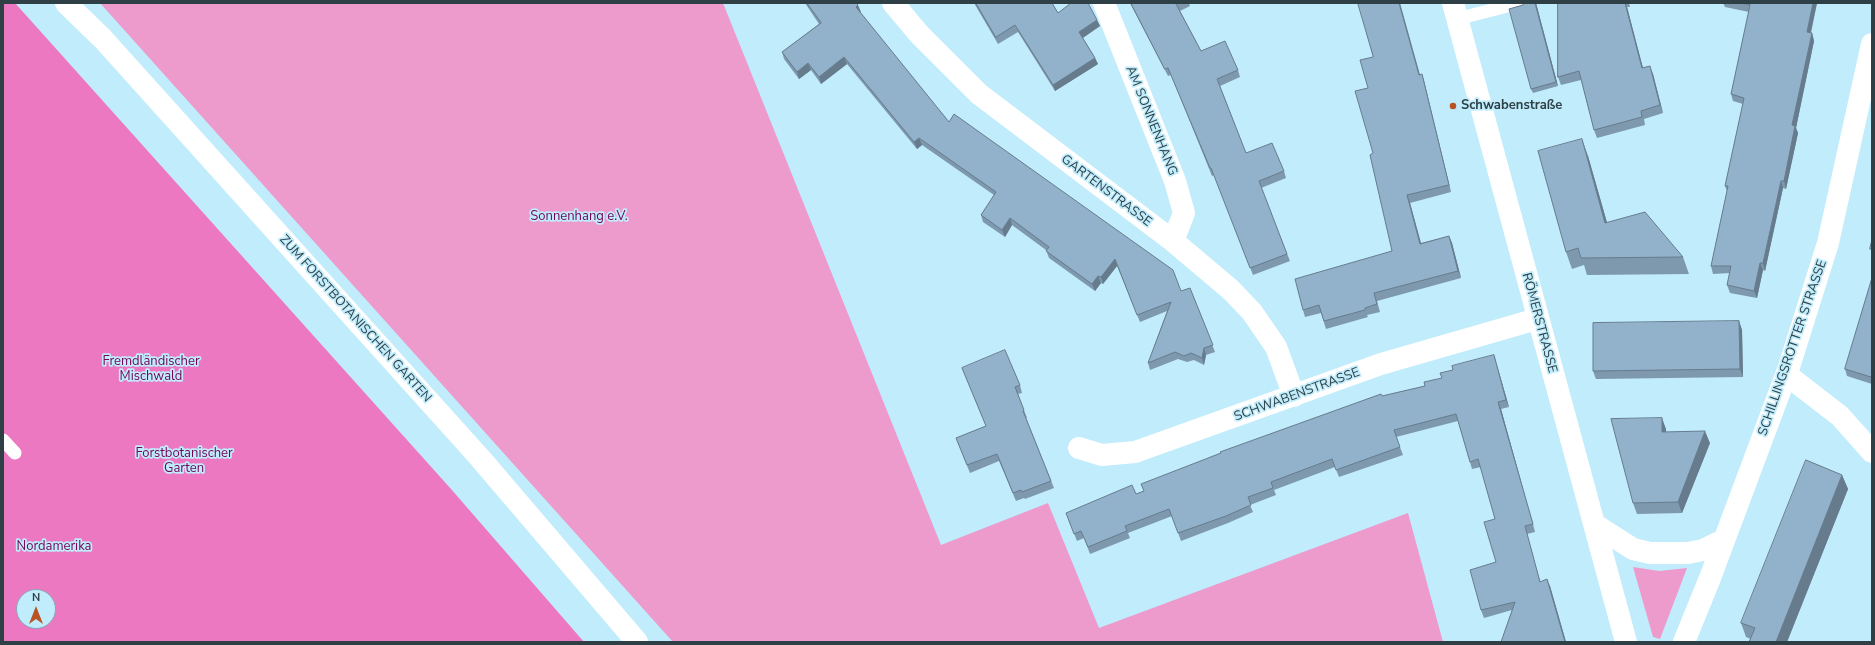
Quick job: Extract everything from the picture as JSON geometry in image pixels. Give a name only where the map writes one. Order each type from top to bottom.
[{"type":"street","name":"ZUM FORSTBOTANISCHEN GARTEN","points":[[66,3],[103,39],[480,458],[637,642]]},
{"type":"street","name":"GARTENSTRASSE","points":[[893,3],[919,34],[979,94],[1173,241],[1231,290],[1252,312],[1276,347],[1294,396]]},
{"type":"street","name":"AM SONNENHANG","points":[[1104,3],[1175,181],[1184,212],[1173,241]]},
{"type":"street","name":"RÖMERSTRASSE","points":[[1455,11],[1626,642]]},
{"type":"street","name":"SCHILLINGSROTTER STRASSE","points":[[1684,642],[1786,375],[1828,243],[1872,44]]},
{"type":"street","name":"SCHWABENSTRASSE","points":[[1079,448],[1102,455],[1135,452],[1381,364],[1538,319]]},
{"type":"street","points":[[1786,375],[1840,416],[1872,452]]},
{"type":"street","points":[[1594,524],[1633,549],[1650,553],[1688,554],[1703,550],[1724,540]]},
{"type":"lane","points":[[1455,11],[1518,3]]},
{"type":"lane","points":[[3,440],[15,453]]},
{"type":"green space","name":"Fremdländischer Mischwald","points":[[3,3],[15,3],[451,489],[584,642],[3,642]]},
{"type":"green space","name":"Sonnenhang e.V.","points":[[100,3],[723,3],[941,545],[1048,503],[1099,628],[1408,513],[1443,642],[673,642]]},
{"type":"green space","points":[[1633,567],[1659,571],[1687,568],[1660,639],[1653,637]]},
{"type":"building","points":[[807,3],[856,3],[858,5],[856,7],[949,122],[954,114],[1173,270],[1181,291],[1190,288],[1213,345],[1204,348],[1202,358],[1191,353],[1184,356],[1175,352],[1148,363],[1171,302],[1137,315],[1115,259],[1101,277],[1098,276],[1092,284],[1046,251],[1049,247],[1010,218],[1002,230],[981,215],[996,192],[919,138],[914,142],[844,57],[819,77],[808,63],[797,72],[782,52],[821,23]]},
{"type":"building","points":[[976,3],[1052,3],[1058,13],[1071,3],[1088,3],[1097,20],[1079,32],[1095,58],[1053,85],[1015,25],[996,37]]},
{"type":"building","points":[[1131,3],[1179,3],[1176,4],[1201,51],[1225,41],[1238,70],[1217,79],[1246,153],[1272,143],[1284,171],[1259,181],[1287,254],[1250,268],[1211,168],[1168,68],[1165,69]]},
{"type":"building","points":[[1358,3],[1399,3],[1419,75],[1422,74],[1449,185],[1407,195],[1420,244],[1449,236],[1458,271],[1374,293],[1377,304],[1365,308],[1365,310],[1324,321],[1319,305],[1303,310],[1295,279],[1392,251],[1370,155],[1373,153],[1355,91],[1368,88],[1360,60],[1373,57]]},
{"type":"building","points":[[1523,3],[1535,3],[1556,82],[1531,89],[1509,9],[1523,5]]},
{"type":"building","points":[[1558,3],[1625,3],[1642,68],[1650,66],[1660,105],[1641,111],[1642,117],[1594,130],[1579,71],[1558,77]]},
{"type":"building","points":[[1739,3],[1813,3],[1807,32],[1812,33],[1792,125],[1795,126],[1784,181],[1781,181],[1763,263],[1760,263],[1754,291],[1727,285],[1731,266],[1711,266],[1728,186],[1725,186],[1744,98],[1731,94],[1750,5]]},
{"type":"building","points":[[1582,139],[1605,223],[1645,212],[1683,257],[1581,258],[1578,248],[1566,252],[1538,151]]},
{"type":"building","points":[[1872,278],[1872,374],[1871,377],[1845,369]]},
{"type":"building","points":[[1739,321],[1740,369],[1593,371],[1593,323]]},
{"type":"building","points":[[1005,350],[1020,385],[1015,387],[1024,410],[1023,411],[1051,481],[1022,492],[1021,490],[1013,493],[997,454],[967,465],[956,438],[986,426],[962,368]]},
{"type":"building","points":[[1494,355],[1506,400],[1498,402],[1533,524],[1525,526],[1540,582],[1547,579],[1565,642],[1501,642],[1515,602],[1481,610],[1470,570],[1496,562],[1484,522],[1495,519],[1478,459],[1470,462],[1456,414],[1394,430],[1400,447],[1336,470],[1332,459],[1271,482],[1273,488],[1248,497],[1251,505],[1226,516],[1178,533],[1169,509],[1125,526],[1127,531],[1088,547],[1081,531],[1074,534],[1066,513],[1132,485],[1136,494],[1144,491],[1141,484],[1221,453],[1220,452],[1381,394],[1382,396],[1425,386],[1424,382],[1442,378],[1440,373],[1453,370],[1452,366]]},
{"type":"building","points":[[1662,418],[1662,432],[1705,431],[1678,502],[1633,503],[1611,419]]},
{"type":"building","points":[[1806,460],[1842,475],[1776,642],[1749,642],[1755,628],[1741,623]]},
{"type":"place","name":"Schwabenstraße","points":[[1453,106]]},
{"type":"park label","name":"Forstbotanischer Garten","points":[[184,462]]},
{"type":"park label","name":"Nordamerika","points":[[54,547]]}]
